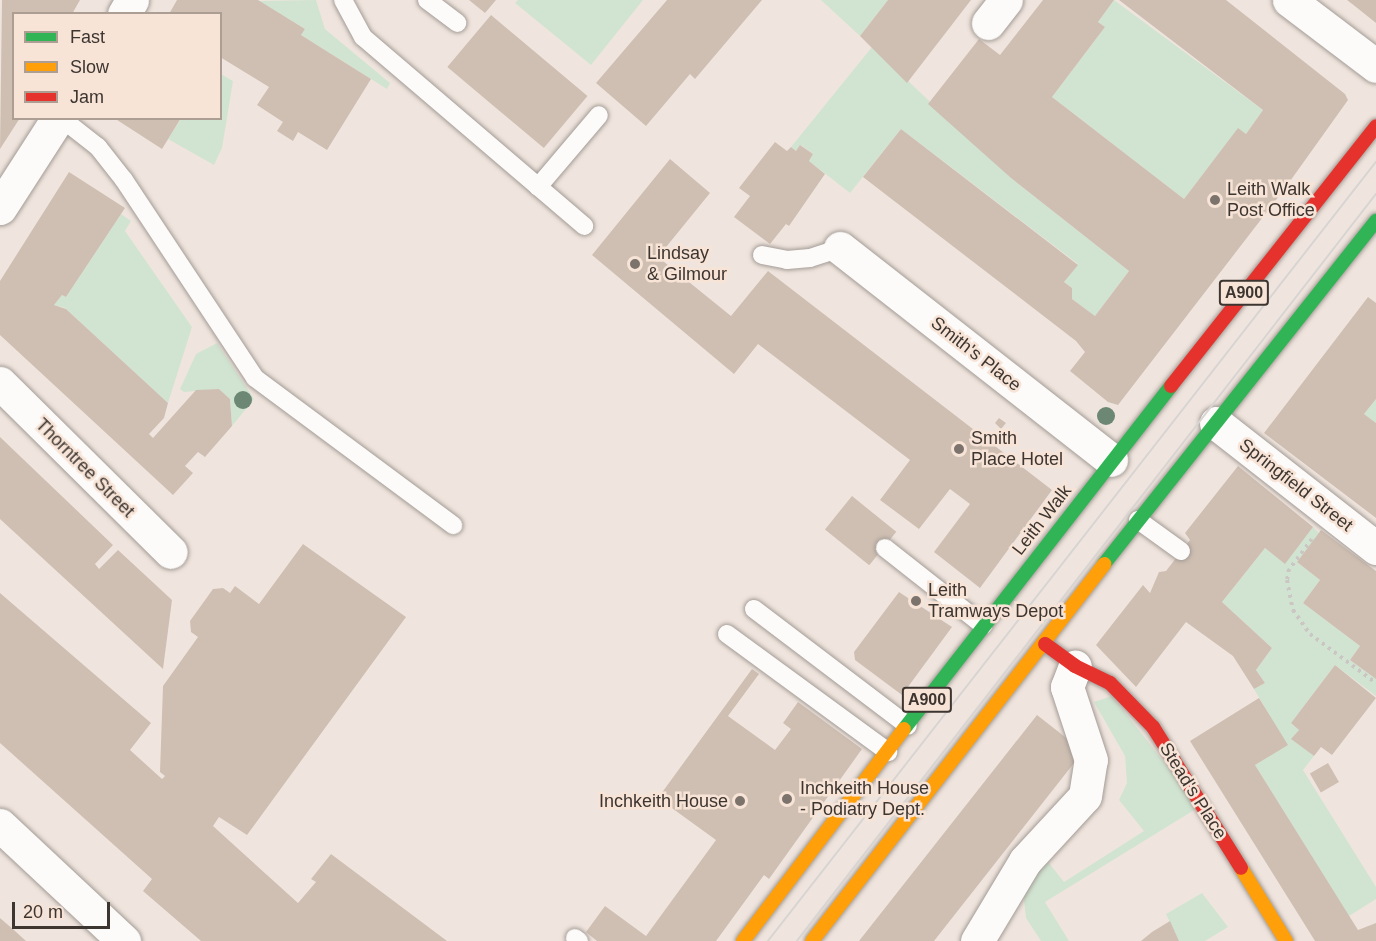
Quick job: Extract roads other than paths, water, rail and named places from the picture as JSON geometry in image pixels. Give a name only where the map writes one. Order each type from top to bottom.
[{"type":"main road","name":"Leith Walk","points":[[743,941],[908,726],[982,625],[1376,126]]},
{"type":"main road","points":[[812,941],[1045,644],[1138,520],[1376,221]]},
{"type":"main road","name":"Stead's Place","points":[[1045,644],[1075,666],[1110,683],[1154,727],[1286,941]]},
{"type":"street","points":[[1289,0],[1376,66]]},
{"type":"street","points":[[0,208],[59,120]]},
{"type":"street","name":"Smith's Place","points":[[840,248],[1112,460]]},
{"type":"street","name":"Thorntree Street","points":[[0,384],[171,552]]},
{"type":"street","name":"Springfield Street","points":[[1216,423],[1376,548]]},
{"type":"street","points":[[976,941],[1025,861],[1085,796],[1091,760],[1067,687],[1075,666]]},
{"type":"street","points":[[2,830],[124,941]]},
{"type":"lane","points":[[343,0],[363,37],[584,226]]},
{"type":"lane","points":[[427,0],[457,23]]},
{"type":"lane","points":[[538,187],[599,115]]},
{"type":"lane","points":[[63,120],[98,147],[124,180],[255,378],[453,525]]},
{"type":"lane","points":[[762,255],[787,260],[810,258],[840,248]]},
{"type":"lane","points":[[1138,520],[1181,551]]},
{"type":"lane","points":[[885,548],[982,625]]},
{"type":"lane","points":[[754,609],[908,726]]},
{"type":"lane","points":[[727,634],[888,752]]},
{"type":"tram line","points":[[768,941],[1376,162]]},
{"type":"tram line","points":[[797,941],[1376,194]]},
{"type":"place","name":"Leith Walk Post Office","points":[[1215,200]]},
{"type":"place","name":"Lindsay & Gilmour","points":[[635,264]]},
{"type":"place","name":"Smith Place Hotel","points":[[959,449]]},
{"type":"place","name":"Leith Tramways Depot","points":[[916,601]]},
{"type":"place","name":"Inchkeith House - Podiatry Dept.","points":[[787,799]]},
{"type":"place","name":"Inchkeith House","points":[[740,801]]}]
